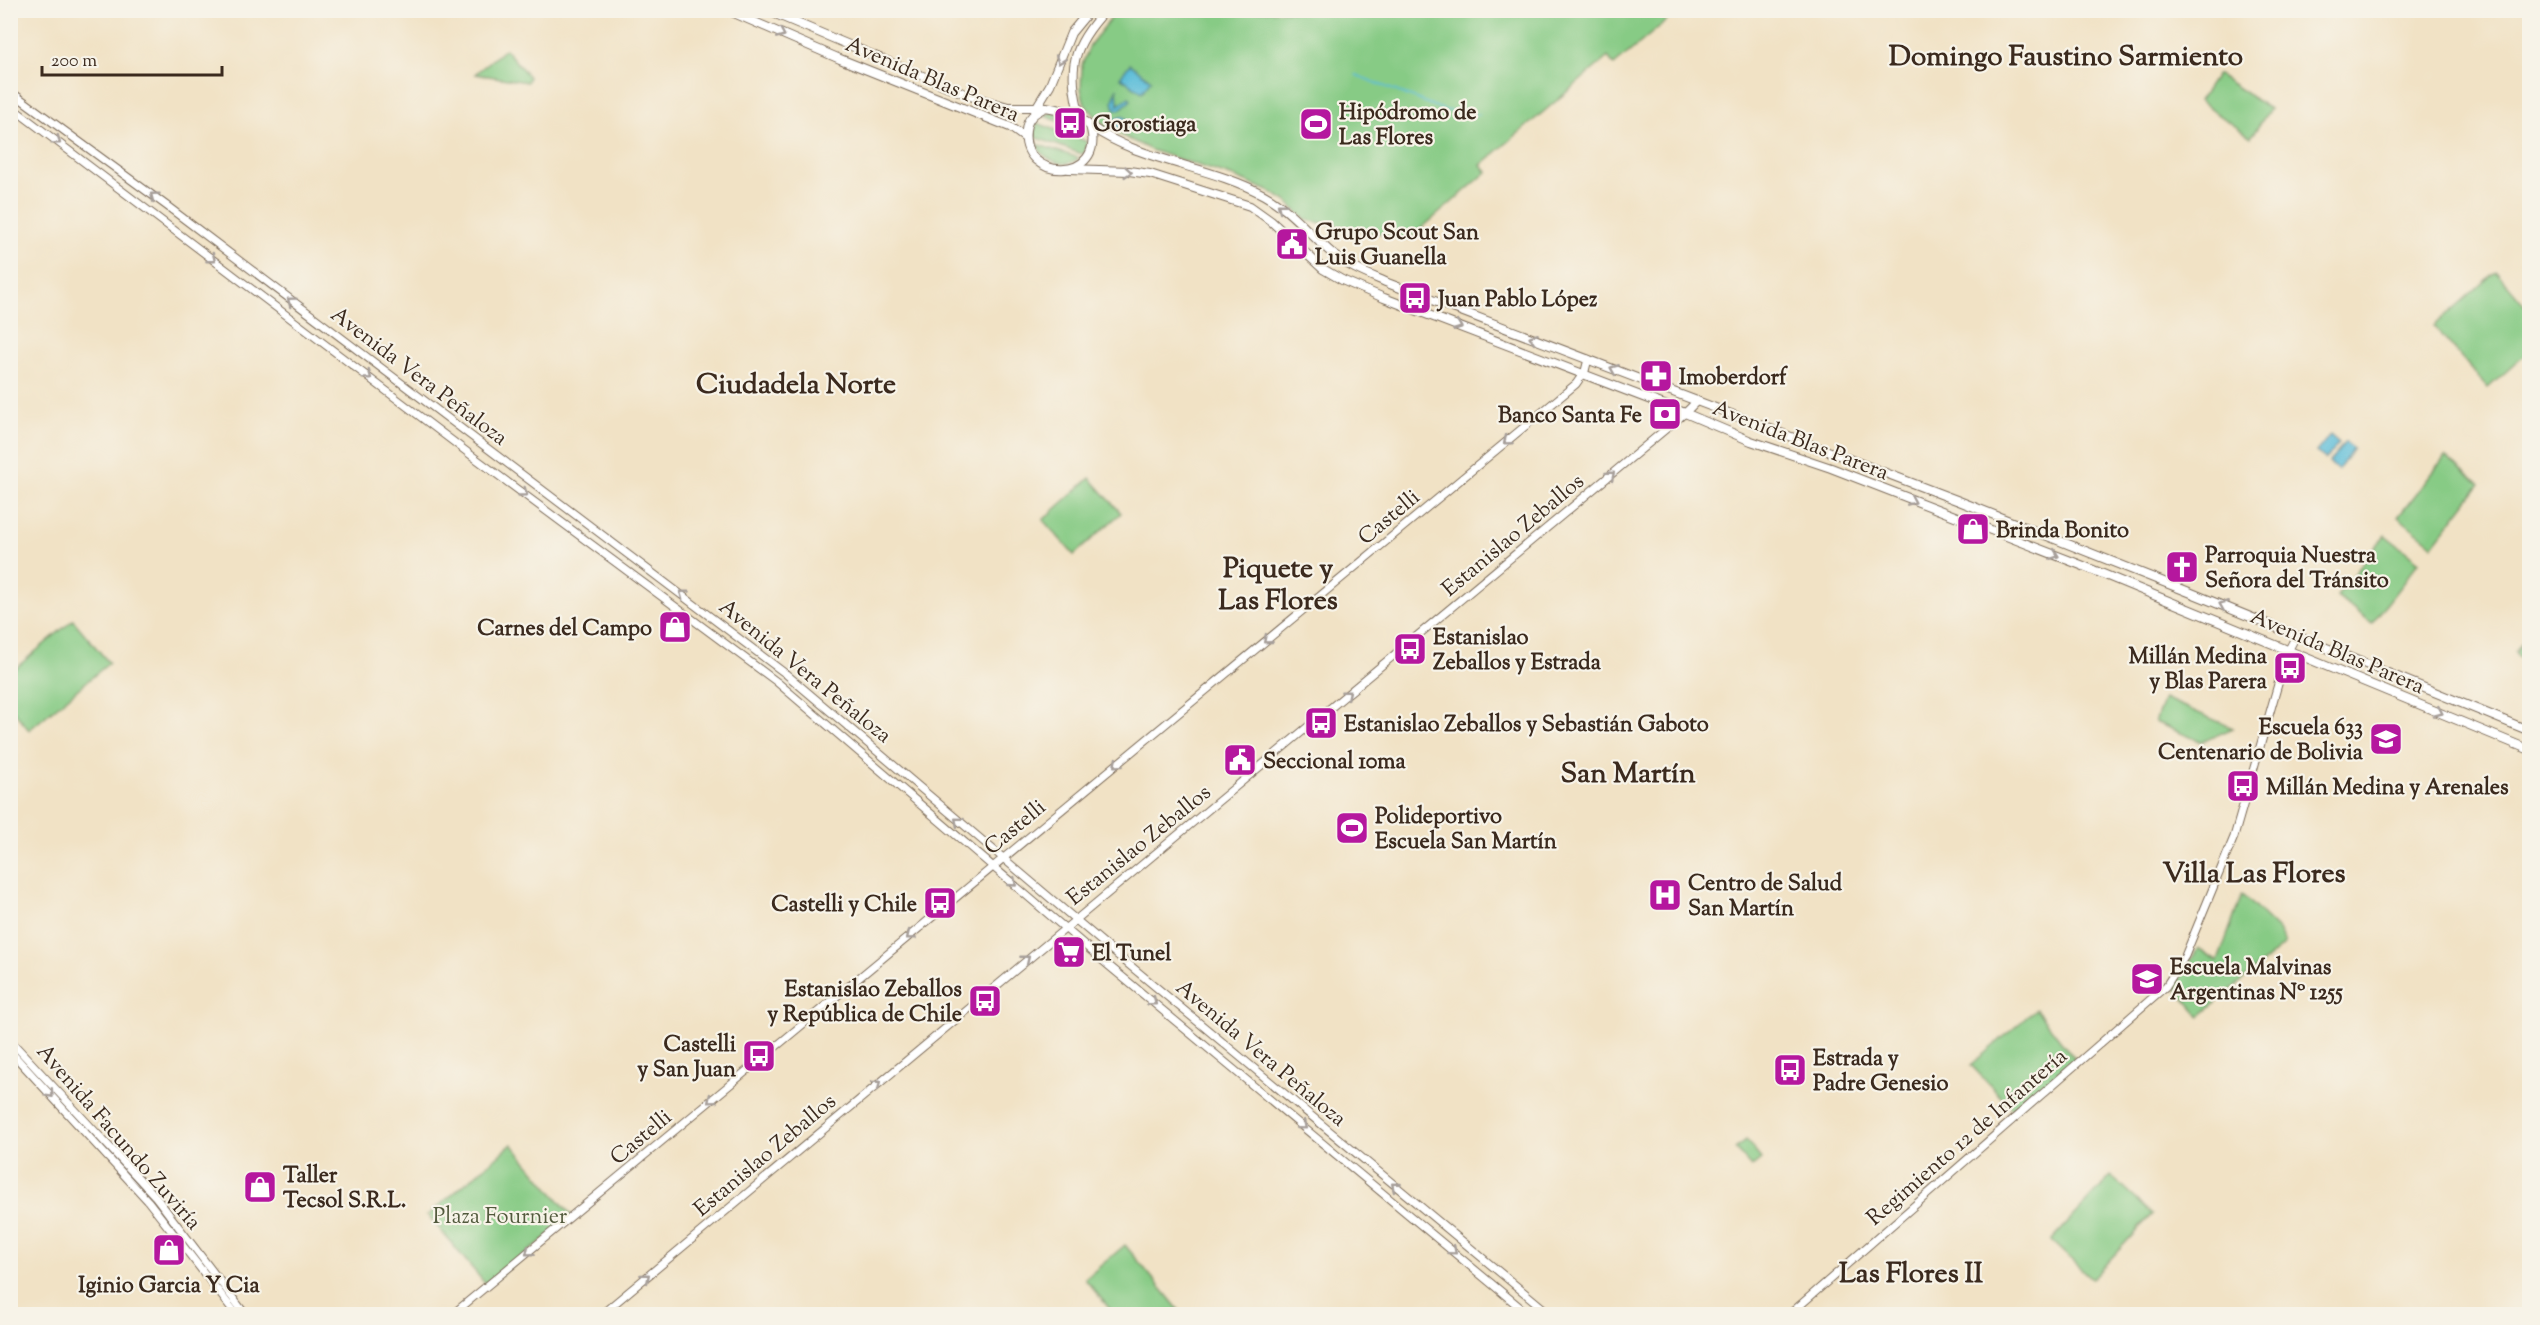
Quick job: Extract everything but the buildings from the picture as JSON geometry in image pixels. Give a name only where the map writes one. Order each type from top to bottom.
[{"type":"main road","name":"Avenida Blas Parera","points":[[727,10],[840,59],[1010,126],[1025,138]]},
{"type":"main road","name":"Avenida Blas Parera","points":[[766,10],[961,92],[1008,107],[1046,107]]},
{"type":"main road","points":[[1032,115],[1046,107],[1062,109],[1080,116],[1090,126],[1093,144],[1090,153],[1082,162],[1069,169],[1060,170],[1043,166],[1031,154],[1025,138],[1027,125],[1032,115],[1037,106],[1050,85],[1071,33],[1090,10]]},
{"type":"main road","points":[[1080,116],[1072,83],[1073,66],[1085,35],[1106,10]]},
{"type":"main road","name":"Avenida Vera Peñaloza","points":[[10,92],[158,199],[735,633],[1550,1314]]},
{"type":"main road","name":"Avenida Vera Peñaloza","points":[[10,106],[471,455],[777,682],[1065,928],[1528,1314]]},
{"type":"main road","name":"Avenida Blas Parera","points":[[1090,126],[1116,143],[1238,183],[1264,195],[1290,214],[1334,254],[1366,274],[1959,501],[2529,731]]},
{"type":"main road","name":"Avenida Blas Parera","points":[[1069,169],[1150,174],[1250,206],[1271,221],[1323,268],[1342,280],[1685,413],[1751,441],[1842,472],[2289,649],[2529,750]]},
{"type":"main road","name":"Castelli","points":[[453,1314],[1576,384],[1583,375],[1588,359]]},
{"type":"main road","name":"Estanislao Zeballos","points":[[602,1314],[1697,401]]},
{"type":"main road","name":"Regimiento 12 de Infantería","points":[[1790,1314],[2166,986],[2185,956],[2234,837],[2289,649],[2296,636]]},
{"type":"main road","name":"Avenida Facundo Zuviría","points":[[10,1040],[155,1196],[245,1314]]},
{"type":"main road","name":"Avenida Facundo Zuviría","points":[[10,1051],[148,1201],[236,1314]]},
{"type":"green space","name":"Hipódromo de Las Flores","points":[[1117,11],[1678,11],[1614,65],[1608,57],[1481,165],[1487,172],[1409,239],[1306,220],[1286,201],[1269,191],[1151,150],[1108,129],[1085,105],[1081,89],[1082,65],[1090,45]]},
{"type":"green space","points":[[505,49],[529,77],[527,82],[475,74]]},
{"type":"green space","points":[[2217,74],[2270,109],[2251,137],[2199,101]]},
{"type":"green space","points":[[1052,112],[1076,120],[1086,131],[1044,116]]},
{"type":"green space","points":[[1037,123],[1086,141],[1087,146],[1084,153],[1081,154],[1032,136]]},
{"type":"green space","points":[[1036,144],[1079,158],[1067,163],[1055,162],[1044,155]]},
{"type":"green space","points":[[2496,271],[2529,310],[2529,351],[2488,388],[2434,326]]},
{"type":"green space","points":[[2445,457],[2480,484],[2433,545],[2398,517]]},
{"type":"green space","points":[[1090,478],[1121,513],[1074,555],[1043,520]]},
{"type":"green space","points":[[2385,535],[2419,562],[2372,623],[2337,596]]},
{"type":"green space","points":[[73,620],[109,663],[29,730],[11,708],[11,672]]},
{"type":"green space","points":[[2529,633],[2529,654],[2524,661],[2515,653]]},
{"type":"green space","points":[[2164,698],[2233,728],[2202,742],[2155,722]]},
{"type":"green space","points":[[2242,895],[2278,930],[2285,944],[2200,1016],[2177,990],[2179,980],[2198,948],[2218,961]]},
{"type":"green space","points":[[2036,1009],[2075,1059],[2014,1111],[1971,1065]]},
{"type":"green space","points":[[1746,1140],[1761,1159],[1751,1167],[1735,1149]]},
{"type":"green space","name":"Plaza Fournier","points":[[512,1144],[572,1216],[487,1286],[428,1215]]},
{"type":"green space","points":[[2111,1176],[2152,1214],[2092,1279],[2051,1241]]},
{"type":"green space","points":[[1125,1245],[1179,1310],[1174,1314],[1114,1314],[1085,1279]]},
{"type":"water","points":[[1130,64],[1151,80],[1142,92],[1120,77]]},
{"type":"water","points":[[1117,88],[1118,105],[1129,97],[1131,100],[1119,110],[1115,110],[1113,101]]},
{"type":"water","points":[[1123,116],[1132,124],[1129,130],[1114,127],[1112,124],[1114,119]]},
{"type":"water","points":[[2330,435],[2339,443],[2326,459],[2316,452]]},
{"type":"water","points":[[2345,442],[2353,449],[2338,470],[2329,463]]},
{"type":"waterway","points":[[1356,75],[1444,110],[1479,115]]},
{"type":"place","name":"Gorostiaga","points":[[1070,123]]},
{"type":"place","name":"Hipódromo de Las Flores","points":[[1316,124]]},
{"type":"place","name":"Grupo Scout San Luis Guanella","points":[[1292,244]]},
{"type":"place","name":"Juan Pablo López","points":[[1415,298]]},
{"type":"place","name":"Imoberdorf","points":[[1656,376]]},
{"type":"place","name":"Banco Santa Fe","points":[[1665,414]]},
{"type":"place","name":"Brinda Bonito","points":[[1973,529]]},
{"type":"place","name":"Parroquia Nuestra Señora del Tránsito","points":[[2182,567]]},
{"type":"place","name":"Carnes del Campo","points":[[675,627]]},
{"type":"place","name":"Estanislao Zeballos y Estrada","points":[[1410,649]]},
{"type":"place","name":"Millán Medina y Blas Parera","points":[[2290,668]]},
{"type":"place","name":"Estanislao Zeballos y Sebastián Gaboto","points":[[1321,723]]},
{"type":"place","name":"Escuela 633 Centenario de Bolivia","points":[[2386,739]]},
{"type":"place","name":"Seccional 10ma","points":[[1240,760]]},
{"type":"place","name":"Millán Medina y Arenales","points":[[2243,786]]},
{"type":"place","name":"Polideportivo Escuela San Martín","points":[[1352,828]]},
{"type":"place","name":"Centro de Salud San Martín","points":[[1665,895]]},
{"type":"place","name":"Castelli y Chile","points":[[940,903]]},
{"type":"place","name":"El Tunel","points":[[1069,952]]},
{"type":"place","name":"Escuela Malvinas Argentinas Nº 1255","points":[[2147,979]]},
{"type":"place","name":"Estanislao Zeballos y República de Chile","points":[[985,1001]]},
{"type":"place","name":"Castelli y San Juan","points":[[759,1056]]},
{"type":"place","name":"Estrada y Padre Genesio","points":[[1790,1070]]},
{"type":"place","name":"Taller Tecsol S.R.L.","points":[[260,1187]]},
{"type":"place","name":"Iginio Garcia Y Cia","points":[[169,1250]]},
{"type":"district","name":"Domingo Faustino Sarmiento","points":[[2066,55]]},
{"type":"district","name":"Ciudadela Norte","points":[[796,383]]},
{"type":"district","name":"Piquete y Las Flores","points":[[1278,583]]},
{"type":"district","name":"San Martín","points":[[1628,772]]},
{"type":"district","name":"Villa Las Flores","points":[[2254,872]]},
{"type":"district","name":"Las Flores II","points":[[1911,1272]]}]
